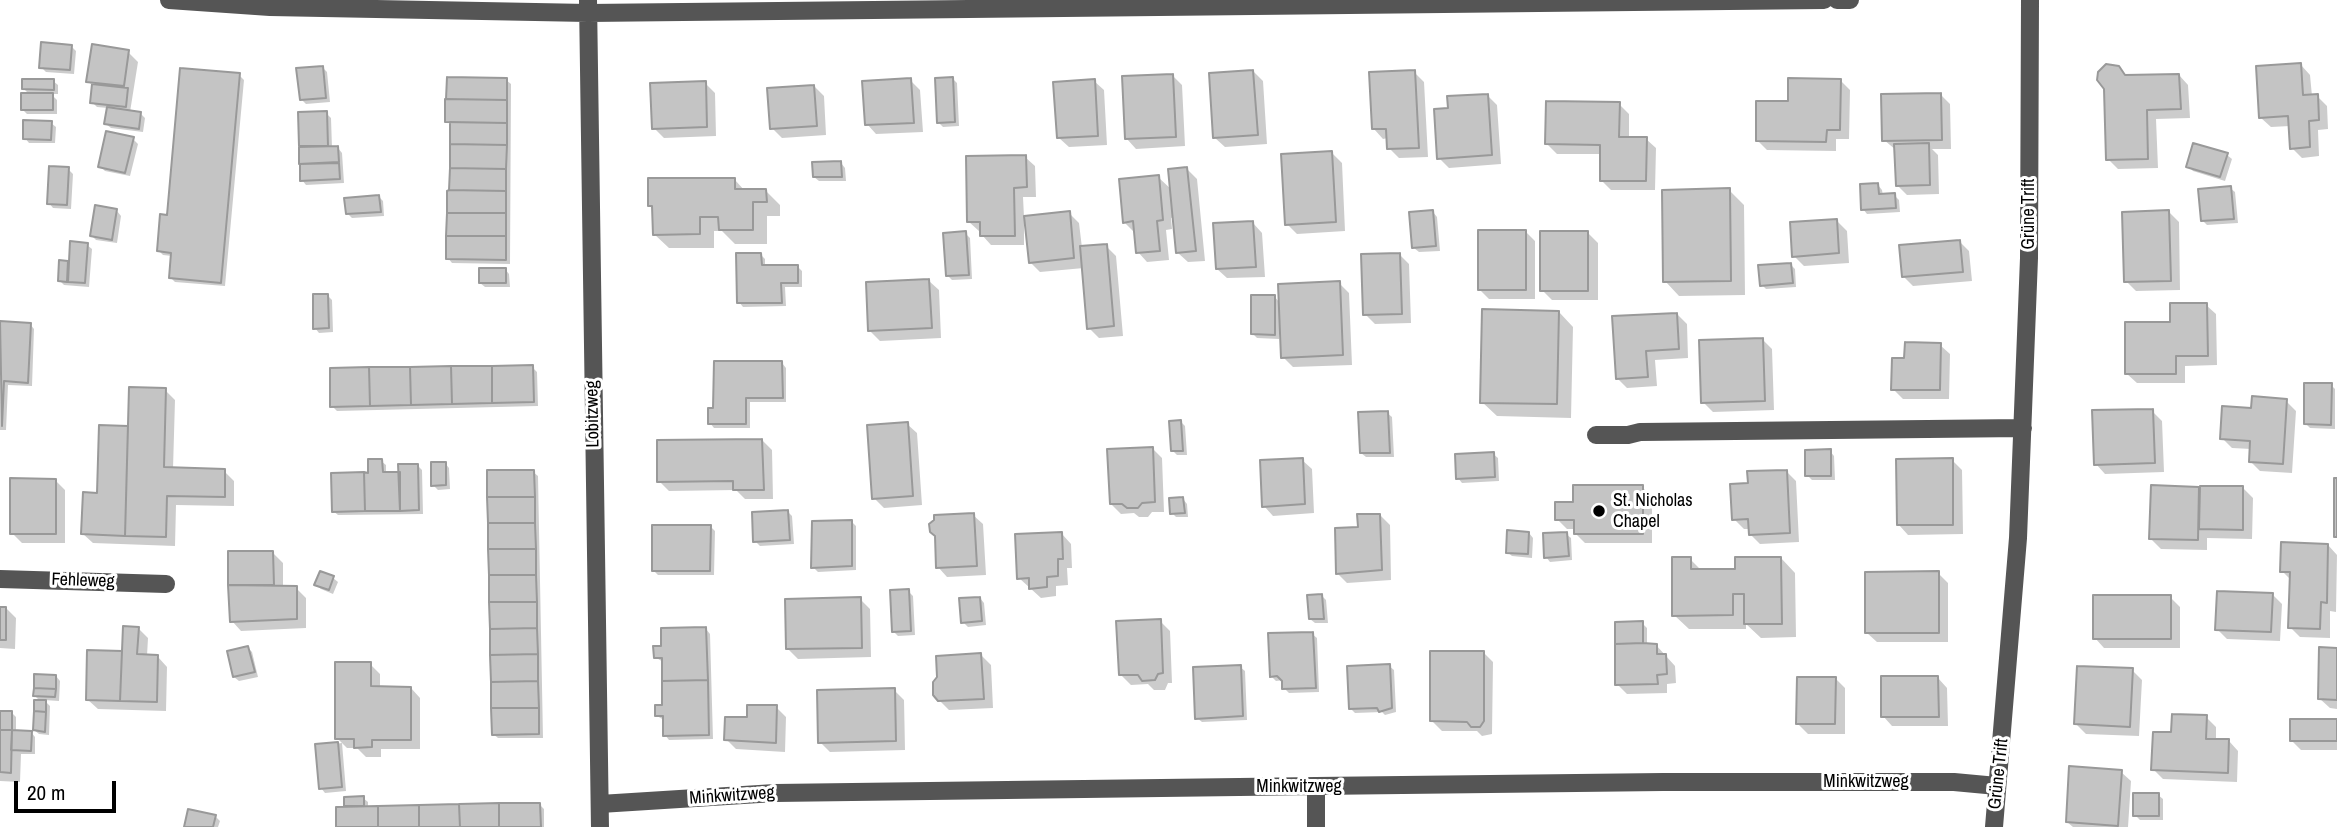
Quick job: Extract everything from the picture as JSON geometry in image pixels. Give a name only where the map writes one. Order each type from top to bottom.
[{"type":"street","points":[[169,0],[270,8],[1824,0]]},
{"type":"street","points":[[1837,0],[1850,0]]},
{"type":"street","name":"Grüne Trift","points":[[1994,827],[2018,538],[2023,428],[2029,258],[2029,0]]},
{"type":"street","name":"Lobitzweg","points":[[588,7],[600,827]]},
{"type":"street","points":[[1596,435],[1628,435],[1640,432],[2023,428]]},
{"type":"street","name":"Fehleweg","points":[[0,579],[166,584]]},
{"type":"street","name":"Minkwitzweg","points":[[600,804],[775,793],[1316,786],[1663,782],[1954,782],[1997,786]]},
{"type":"street","points":[[1316,786],[1316,827]]},
{"type":"building","points":[[41,42],[72,45],[70,70],[39,68]]},
{"type":"building","points":[[92,44],[129,50],[124,86],[86,82]]},
{"type":"building","points":[[2301,63],[2303,95],[2318,94],[2319,120],[2309,121],[2310,147],[2290,149],[2288,116],[2259,118],[2256,66]]},
{"type":"building","points":[[2106,64],[2119,66],[2125,75],[2179,74],[2181,109],[2147,110],[2148,159],[2106,160],[2104,89],[2097,80],[2098,72]]},
{"type":"building","points":[[323,66],[326,98],[300,100],[296,68]]},
{"type":"building","points":[[180,68],[240,73],[221,283],[169,278],[171,253],[157,251],[160,214],[167,215]]},
{"type":"building","points":[[1253,70],[1258,135],[1213,138],[1209,73]]},
{"type":"building","points":[[1415,70],[1419,148],[1387,149],[1386,129],[1372,129],[1369,72]]},
{"type":"building","points":[[1173,74],[1176,137],[1125,139],[1122,76]]},
{"type":"building","points":[[447,77],[507,78],[507,100],[446,99]]},
{"type":"building","points":[[953,77],[955,122],[937,123],[935,78]]},
{"type":"building","points":[[911,78],[914,123],[865,125],[862,81]]},
{"type":"building","points":[[1788,78],[1841,79],[1840,130],[1827,130],[1826,142],[1756,141],[1756,101],[1788,101]]},
{"type":"building","points":[[22,79],[54,79],[54,90],[22,89]]},
{"type":"building","points":[[1095,79],[1098,136],[1057,138],[1053,82]]},
{"type":"building","points":[[706,81],[707,127],[652,129],[650,83]]},
{"type":"building","points":[[92,84],[128,88],[126,107],[90,103]]},
{"type":"building","points":[[814,85],[817,126],[770,129],[767,88]]},
{"type":"building","points":[[21,93],[53,93],[53,110],[21,110]]},
{"type":"building","points":[[1941,93],[1942,140],[1882,141],[1881,94]]},
{"type":"building","points":[[1488,94],[1492,155],[1437,159],[1434,109],[1448,108],[1447,96]]},
{"type":"building","points":[[445,99],[507,100],[507,123],[445,122]]},
{"type":"building","points":[[1546,101],[1620,102],[1619,137],[1647,137],[1646,181],[1600,181],[1600,145],[1545,144]]},
{"type":"building","points":[[107,107],[141,112],[139,129],[104,124]]},
{"type":"building","points":[[327,111],[328,146],[299,146],[298,112]]},
{"type":"building","points":[[23,120],[52,121],[51,140],[23,139]]},
{"type":"building","points":[[450,122],[507,123],[507,145],[450,144]]},
{"type":"building","points":[[106,131],[134,137],[125,173],[98,167]]},
{"type":"building","points":[[1929,143],[1930,185],[1896,186],[1894,144]]},
{"type":"building","points":[[2193,143],[2228,153],[2220,177],[2186,167]]},
{"type":"building","points":[[450,144],[507,145],[506,169],[450,168]]},
{"type":"building","points":[[338,146],[339,162],[299,164],[299,147]]},
{"type":"building","points":[[1332,151],[1336,222],[1285,225],[1281,154]]},
{"type":"building","points":[[1026,155],[1027,187],[1014,188],[1015,236],[980,236],[980,222],[967,222],[966,156]]},
{"type":"building","points":[[841,161],[842,177],[813,177],[812,162]]},
{"type":"building","points":[[339,163],[340,179],[300,181],[300,164]]},
{"type":"building","points":[[49,166],[69,167],[67,205],[47,204]]},
{"type":"building","points":[[1187,167],[1196,251],[1176,253],[1168,169]]},
{"type":"building","points":[[450,168],[506,169],[506,191],[449,190]]},
{"type":"building","points":[[1159,175],[1163,220],[1157,221],[1160,251],[1136,253],[1133,221],[1123,223],[1119,179]]},
{"type":"building","points":[[648,178],[735,178],[735,189],[766,189],[767,202],[753,202],[753,230],[719,230],[718,217],[700,217],[700,234],[653,235],[652,206],[648,206]]},
{"type":"building","points":[[1878,183],[1879,194],[1895,193],[1896,208],[1861,210],[1860,184]]},
{"type":"building","points":[[2231,186],[2234,219],[2201,221],[2198,189]]},
{"type":"building","points":[[1730,188],[1731,281],[1663,282],[1662,190]]},
{"type":"building","points":[[449,190],[506,191],[506,213],[447,213]]},
{"type":"building","points":[[379,195],[381,212],[346,214],[344,198]]},
{"type":"building","points":[[95,205],[117,209],[112,240],[90,236]]},
{"type":"building","points":[[1433,210],[1436,246],[1412,248],[1409,212]]},
{"type":"building","points":[[2169,210],[2171,281],[2124,282],[2122,212]]},
{"type":"building","points":[[1070,211],[1074,258],[1029,263],[1024,216]]},
{"type":"building","points":[[447,213],[506,213],[506,236],[446,236]]},
{"type":"building","points":[[1837,219],[1839,253],[1792,257],[1790,222]]},
{"type":"building","points":[[1253,221],[1256,267],[1216,269],[1213,223]]},
{"type":"building","points":[[1478,230],[1526,230],[1526,290],[1478,290]]},
{"type":"building","points":[[966,231],[969,275],[946,276],[943,233]]},
{"type":"building","points":[[1540,231],[1588,231],[1588,291],[1540,291]]},
{"type":"building","points":[[446,236],[506,236],[506,260],[446,259]]},
{"type":"building","points":[[1960,240],[1963,272],[1902,277],[1899,245]]},
{"type":"building","points":[[70,241],[88,243],[85,283],[68,282]]},
{"type":"building","points":[[1107,244],[1114,326],[1087,329],[1080,246]]},
{"type":"building","points":[[736,253],[761,253],[762,265],[798,265],[798,283],[781,283],[782,303],[737,303]]},
{"type":"building","points":[[1400,253],[1402,314],[1363,315],[1361,254]]},
{"type":"building","points":[[59,260],[68,261],[67,282],[58,281]]},
{"type":"building","points":[[1791,263],[1793,283],[1760,286],[1758,265]]},
{"type":"building","points":[[479,268],[506,268],[506,283],[479,283]]},
{"type":"building","points":[[929,279],[932,328],[868,331],[866,282]]},
{"type":"building","points":[[1340,281],[1343,355],[1281,358],[1278,284]]},
{"type":"building","points":[[313,294],[328,294],[329,328],[313,329]]},
{"type":"building","points":[[1251,295],[1275,295],[1275,335],[1251,334]]},
{"type":"building","points":[[2170,303],[2207,303],[2208,356],[2176,356],[2176,374],[2125,374],[2125,322],[2170,322]]},
{"type":"building","points":[[1482,309],[1559,311],[1557,404],[1480,403]]},
{"type":"building","points":[[1677,313],[1679,349],[1646,351],[1648,377],[1616,379],[1612,316]]},
{"type":"building","points":[[0,321],[31,323],[28,383],[4,381],[2,426]]},
{"type":"building","points":[[1763,338],[1765,401],[1701,403],[1699,340]]},
{"type":"building","points":[[1905,342],[1941,343],[1940,390],[1891,390],[1892,358],[1904,358]]},
{"type":"building","points":[[714,361],[782,361],[783,398],[746,398],[746,424],[708,424],[708,408],[713,408]]},
{"type":"building","points":[[533,365],[534,402],[492,403],[492,366]]},
{"type":"building","points":[[451,366],[492,366],[492,403],[452,404]]},
{"type":"building","points":[[451,366],[452,404],[411,405],[410,367]]},
{"type":"building","points":[[369,367],[370,406],[330,407],[330,368]]},
{"type":"building","points":[[369,367],[410,367],[411,405],[370,406]]},
{"type":"building","points":[[2304,383],[2332,383],[2331,425],[2304,424]]},
{"type":"building","points":[[129,387],[166,388],[164,467],[225,469],[225,497],[167,496],[166,537],[125,536]]},
{"type":"building","points":[[2252,396],[2287,399],[2283,464],[2249,462],[2250,441],[2220,439],[2222,406],[2251,408]]},
{"type":"building","points":[[2153,409],[2155,463],[2094,465],[2092,410]]},
{"type":"building","points":[[1388,411],[1390,453],[1360,453],[1358,412]]},
{"type":"building","points":[[1181,420],[1183,451],[1171,451],[1169,421]]},
{"type":"building","points":[[908,422],[913,496],[872,499],[867,425]]},
{"type":"building","points":[[99,425],[128,426],[125,536],[81,534],[83,492],[97,493]]},
{"type":"building","points":[[762,439],[764,490],[733,490],[733,481],[657,482],[657,440]]},
{"type":"building","points":[[1153,447],[1155,502],[1142,503],[1138,508],[1110,504],[1107,449]]},
{"type":"building","points":[[1831,449],[1831,476],[1805,476],[1805,450]]},
{"type":"building","points":[[1494,452],[1495,477],[1456,479],[1455,454]]},
{"type":"building","points":[[1303,458],[1305,504],[1262,507],[1260,460]]},
{"type":"building","points":[[1953,458],[1953,525],[1897,525],[1896,459]]},
{"type":"building","points":[[368,459],[382,459],[383,472],[400,472],[400,511],[365,511],[364,472],[368,473]]},
{"type":"building","points":[[431,462],[446,462],[446,485],[431,486]]},
{"type":"building","points":[[398,464],[418,464],[419,510],[400,511]]},
{"type":"building","points":[[487,470],[534,470],[535,497],[487,497]]},
{"type":"building","points":[[1787,470],[1790,533],[1749,535],[1748,519],[1732,520],[1730,484],[1748,483],[1747,471]]},
{"type":"building","points":[[364,472],[365,511],[332,512],[331,473]]},
{"type":"building","points":[[10,478],[56,479],[56,534],[10,534]]},
{"type":"building","points":[[2334,478],[2337,478],[2337,537],[2334,537]]},
{"type":"building","name":"St. Nicholas Chapel","points":[[1573,485],[1643,485],[1643,534],[1574,534],[1574,520],[1555,520],[1555,502],[1573,502]]},
{"type":"building","points":[[2151,485],[2199,487],[2198,540],[2149,539]]},
{"type":"building","points":[[2200,486],[2243,486],[2243,530],[2199,529]]},
{"type":"building","points":[[487,497],[535,497],[535,523],[488,523]]},
{"type":"building","points":[[1183,497],[1185,513],[1170,514],[1169,498]]},
{"type":"building","points":[[788,510],[790,540],[753,542],[752,512]]},
{"type":"building","points":[[974,513],[977,566],[936,568],[935,536],[930,532],[929,524],[934,520],[934,515]]},
{"type":"building","points":[[1357,514],[1380,514],[1382,570],[1336,574],[1335,528],[1358,527]]},
{"type":"building","points":[[852,520],[852,566],[811,568],[812,521]]},
{"type":"building","points":[[488,523],[535,523],[536,549],[488,549]]},
{"type":"building","points":[[652,525],[711,525],[710,571],[652,571]]},
{"type":"building","points":[[1507,530],[1529,532],[1528,554],[1506,553]]},
{"type":"building","points":[[1062,532],[1063,559],[1058,559],[1058,576],[1047,577],[1047,587],[1029,589],[1029,578],[1017,579],[1015,534]]},
{"type":"building","points":[[1567,532],[1569,556],[1544,558],[1543,533]]},
{"type":"building","points":[[2281,542],[2328,544],[2327,603],[2321,602],[2320,629],[2288,628],[2290,572],[2280,572]]},
{"type":"building","points":[[488,549],[536,549],[536,575],[489,575]]},
{"type":"building","points":[[228,551],[273,551],[274,585],[228,585]]},
{"type":"building","points":[[1672,557],[1691,557],[1691,569],[1735,569],[1735,557],[1781,557],[1782,624],[1744,624],[1744,594],[1733,594],[1733,615],[1672,616]]},
{"type":"building","points":[[320,571],[334,576],[329,590],[314,585]]},
{"type":"building","points":[[1939,571],[1939,633],[1865,633],[1865,572]]},
{"type":"building","points":[[489,575],[536,575],[537,602],[489,602]]},
{"type":"building","points":[[228,585],[297,586],[297,619],[230,622]]},
{"type":"building","points":[[909,589],[911,631],[892,632],[890,590]]},
{"type":"building","points":[[2217,591],[2273,593],[2271,632],[2215,630]]},
{"type":"building","points":[[1322,594],[1324,619],[1309,619],[1307,595]]},
{"type":"building","points":[[2093,595],[2171,595],[2171,639],[2093,639]]},
{"type":"building","points":[[861,597],[862,648],[786,649],[785,599]]},
{"type":"building","points":[[980,597],[982,621],[961,623],[959,598]]},
{"type":"building","points":[[489,602],[537,602],[537,628],[490,629]]},
{"type":"building","points":[[0,607],[6,607],[6,640],[0,640]]},
{"type":"building","points":[[1161,619],[1163,673],[1158,674],[1155,680],[1142,681],[1138,675],[1119,675],[1116,621]]},
{"type":"building","points":[[1643,621],[1643,643],[1615,644],[1615,622]]},
{"type":"building","points":[[123,626],[139,627],[137,654],[158,655],[157,702],[120,701]]},
{"type":"building","points":[[706,627],[708,680],[662,681],[662,658],[654,658],[653,646],[661,646],[661,628]]},
{"type":"building","points":[[537,628],[538,654],[490,655],[490,629]]},
{"type":"building","points":[[1313,632],[1316,688],[1282,689],[1282,681],[1277,676],[1270,677],[1268,633]]},
{"type":"building","points":[[1615,644],[1657,644],[1657,654],[1666,654],[1667,674],[1657,675],[1658,684],[1615,685]]},
{"type":"building","points":[[248,646],[255,672],[233,677],[227,651]]},
{"type":"building","points":[[2319,647],[2337,648],[2337,700],[2318,699]]},
{"type":"building","points":[[87,650],[122,651],[120,701],[86,700]]},
{"type":"building","points":[[1430,651],[1484,651],[1484,721],[1480,727],[1471,727],[1467,722],[1430,721]]},
{"type":"building","points":[[981,653],[984,699],[938,701],[933,695],[933,682],[937,677],[936,656]]},
{"type":"building","points":[[538,654],[538,681],[491,682],[490,655]]},
{"type":"building","points":[[335,662],[371,662],[371,686],[411,687],[411,740],[372,740],[372,747],[354,748],[354,739],[335,739]]},
{"type":"building","points":[[1390,664],[1392,708],[1379,712],[1377,708],[1349,709],[1347,666]]},
{"type":"building","points":[[1241,665],[1243,716],[1195,719],[1193,667]]},
{"type":"building","points":[[2077,666],[2133,668],[2130,727],[2074,724]]},
{"type":"building","points":[[34,674],[56,675],[56,689],[34,688]]},
{"type":"building","points":[[1881,676],[1938,676],[1939,717],[1881,717]]},
{"type":"building","points":[[1797,677],[1836,677],[1835,724],[1796,724]]},
{"type":"building","points":[[708,680],[709,735],[663,736],[663,716],[655,716],[655,705],[662,705],[662,681]]},
{"type":"building","points":[[538,681],[539,708],[491,708],[491,682]]},
{"type":"building","points":[[34,688],[56,689],[55,697],[33,696]]},
{"type":"building","points":[[895,688],[896,741],[818,743],[817,690]]},
{"type":"building","points":[[34,700],[46,700],[46,712],[34,711]]},
{"type":"building","points":[[747,705],[777,705],[776,743],[724,740],[725,717],[747,717]]},
{"type":"building","points":[[491,708],[539,708],[539,734],[492,735]]},
{"type":"building","points":[[0,711],[12,711],[12,730],[0,730]]},
{"type":"building","points":[[34,711],[46,712],[45,732],[33,730]]},
{"type":"building","points":[[2172,714],[2207,715],[2206,739],[2229,739],[2228,773],[2151,770],[2153,732],[2171,732]]},
{"type":"building","points":[[2290,719],[2337,719],[2337,741],[2290,741]]},
{"type":"building","points":[[0,730],[12,730],[11,773],[0,772]]},
{"type":"building","points":[[12,730],[32,731],[31,751],[11,750]]},
{"type":"building","points":[[338,742],[342,787],[319,789],[315,744]]},
{"type":"building","points":[[2069,766],[2122,770],[2118,826],[2066,822]]},
{"type":"building","points":[[2133,793],[2159,793],[2159,816],[2133,816]]},
{"type":"building","points":[[364,796],[364,806],[344,806],[344,797]]},
{"type":"building","points":[[499,803],[540,803],[541,827],[499,827]]},
{"type":"building","points":[[499,803],[499,827],[460,827],[459,804]]},
{"type":"building","points":[[459,804],[460,827],[419,827],[419,805]]},
{"type":"building","points":[[419,805],[419,827],[378,827],[378,806]]},
{"type":"building","points":[[378,806],[378,827],[336,827],[336,807]]},
{"type":"building","points":[[188,809],[216,815],[213,827],[184,827]]},
{"type":"place","name":"St. Nicholas Chapel","points":[[1599,511]]}]
